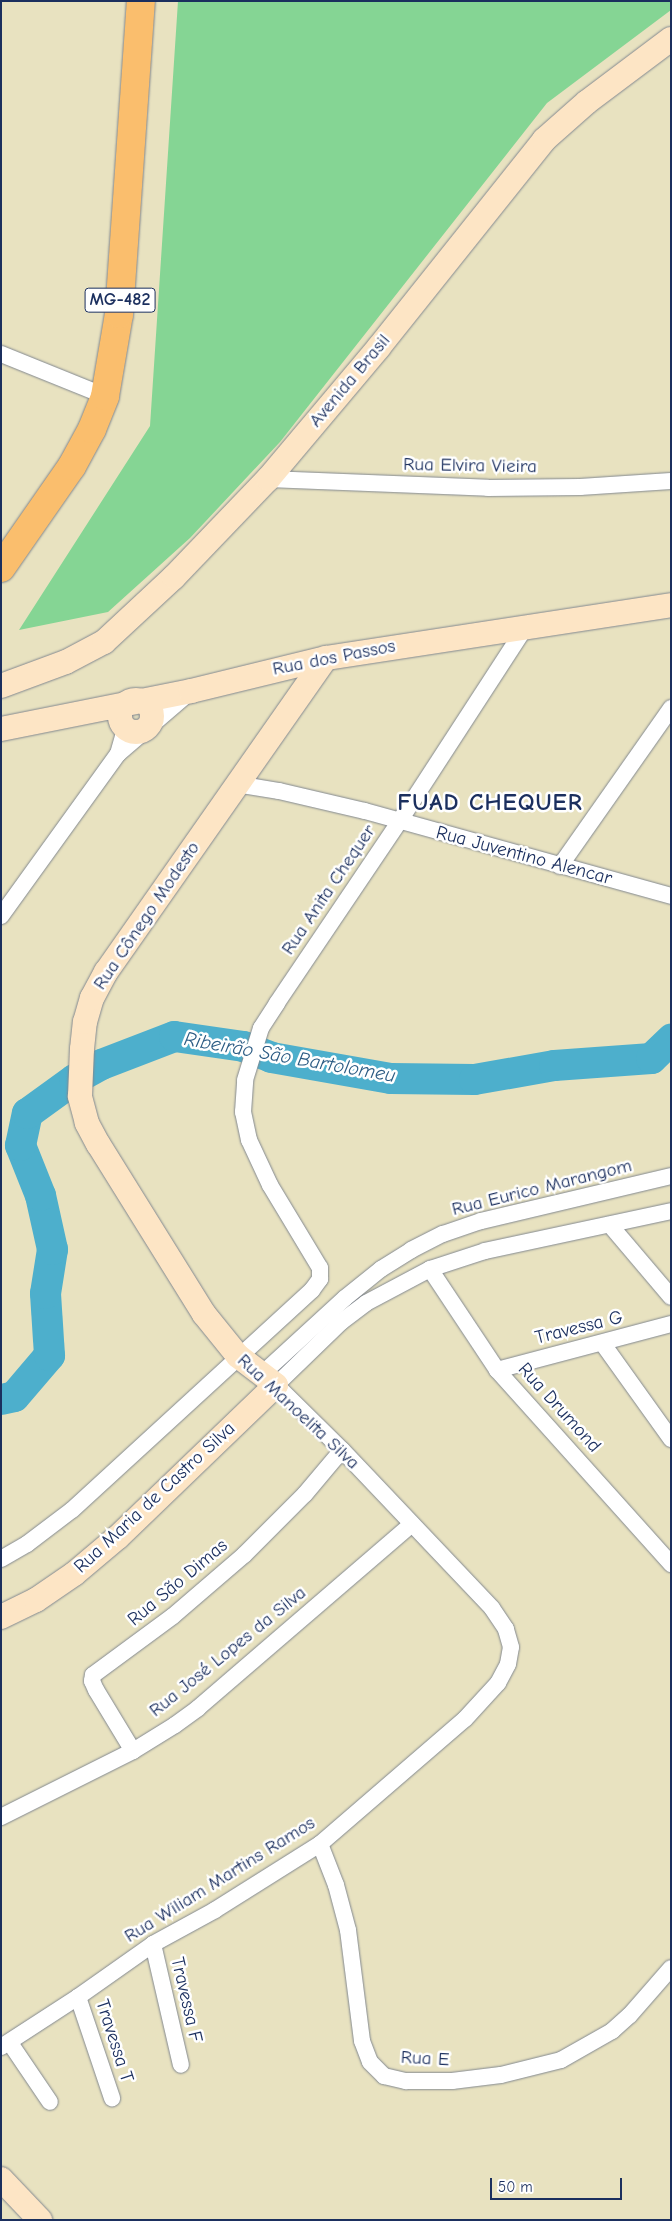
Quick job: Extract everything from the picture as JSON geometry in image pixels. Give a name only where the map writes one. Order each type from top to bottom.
[{"type":"highway","name":"MG-482","points":[[1,568],[72,466],[92,429],[105,396],[120,314],[141,1]]},
{"type":"street","name":"Avenida Brasil","points":[[1,686],[66,662],[104,642],[174,577],[268,479],[379,347],[544,140],[587,102],[671,39]]},
{"type":"street","points":[[1,354],[105,396]]},
{"type":"street","name":"Rua Elvira Vieira","points":[[268,479],[488,488],[580,487],[671,482]]},
{"type":"street","name":"Rua dos Passos","points":[[1,729],[132,701],[191,691],[326,658],[527,625],[671,605]]},
{"type":"street","name":"Rua Anita Chequer","points":[[238,1356],[312,1290],[320,1279],[320,1268],[315,1258],[270,1185],[249,1140],[244,1112],[245,1080],[261,1028],[399,822],[527,625]]},
{"type":"street","points":[[236,784],[326,658]]},
{"type":"street","points":[[1,916],[118,754],[191,691]]},
{"type":"street","points":[[92,710],[112,712],[122,723],[132,731],[145,729],[151,721],[149,707],[142,701],[132,701],[127,703],[121,712],[122,723],[124,733],[118,754]]},
{"type":"street","points":[[560,866],[671,708]]},
{"type":"street","name":"Rua Juventino Alencar","points":[[236,784],[336,804],[671,896]]},
{"type":"street","name":"Rua Cônego Modesto","points":[[98,1144],[87,1123],[80,1096],[82,1049],[92,998],[106,972],[236,784]]},
{"type":"street","name":"Rua Manoelita Silva","points":[[98,1144],[204,1314],[238,1356],[269,1380],[342,1450],[492,1608],[506,1629],[511,1646],[508,1664]]},
{"type":"street","name":"Rua Eurico Marangom","points":[[269,1380],[345,1298],[411,1250],[443,1234],[481,1222],[671,1176]]},
{"type":"street","points":[[269,1380],[341,1322],[382,1294],[430,1269],[485,1251],[670,1212]]},
{"type":"street","points":[[610,1225],[671,1296]]},
{"type":"street","name":"Rua Drumond","points":[[430,1269],[497,1370],[671,1564]]},
{"type":"street","name":"Travessa G","points":[[497,1370],[603,1344],[671,1324]]},
{"type":"street","points":[[603,1344],[671,1439]]},
{"type":"street","points":[[1,1559],[27,1544],[72,1510],[238,1356]]},
{"type":"street","name":"Rua Maria de Castro Silva","points":[[1,1617],[36,1600],[74,1574],[118,1537],[269,1380]]},
{"type":"street","name":"Rua São Dimas","points":[[134,1751],[96,1690],[92,1681],[93,1675],[173,1616],[244,1555],[305,1494],[342,1450]]},
{"type":"street","name":"Rua José Lopes da Silva","points":[[1,1816],[134,1751],[198,1708],[412,1524]]},
{"type":"street","name":"Rua Wiliam Martins Ramos","points":[[6,2045],[153,1944],[215,1910],[320,1844],[465,1719],[498,1683],[508,1664]]},
{"type":"street","name":"Rua E","points":[[320,1844],[336,1885],[348,1930],[355,1973],[362,2041],[370,2062],[384,2076],[406,2081],[452,2081],[501,2075],[561,2060],[612,2031],[630,2015],[671,1968]]},
{"type":"street","name":"Travessa F","points":[[153,1944],[181,2065]]},
{"type":"street","name":"Travessa T","points":[[78,1997],[112,2098]]},
{"type":"street","points":[[6,2045],[50,2102]]},
{"type":"street","points":[[1,2179],[40,2220]]},
{"type":"green space","points":[[178,1],[671,1],[671,10],[547,103],[280,442],[190,538],[108,612],[19,630],[150,426]]},
{"type":"waterway","name":"Ribeirão São Bartolomeu","points":[[1,1399],[14,1396],[49,1355],[45,1293],[52,1249],[40,1195],[20,1145],[27,1113],[74,1079],[101,1064],[174,1036],[243,1046],[271,1057],[390,1078],[474,1079],[554,1065],[651,1058],[671,1039]]},
{"type":"district","name":"FUAD CHEQUER","points":[[490,803]]}]
